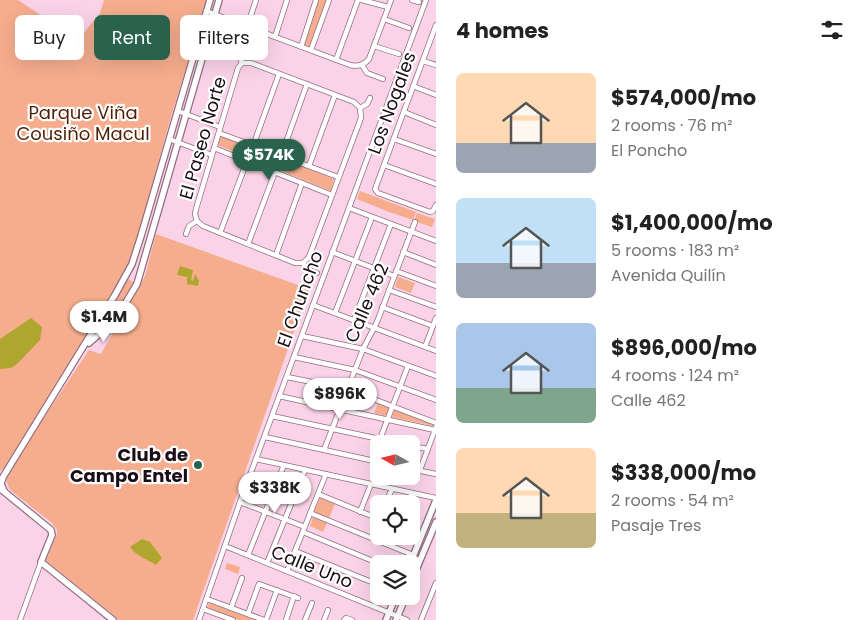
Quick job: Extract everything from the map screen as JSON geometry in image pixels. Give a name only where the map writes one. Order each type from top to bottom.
[{"type":"main road","points":[[113,620],[42,562],[52,530],[2,490],[1,476],[9,467],[82,350],[125,277],[137,250],[210,0]]},
{"type":"main road","points":[[82,350],[113,323],[123,310],[136,284],[178,142],[189,114],[219,0]]},
{"type":"main road","points":[[125,277],[132,277],[136,280],[136,284]]},
{"type":"main road","points":[[103,314],[105,322],[113,323]]},
{"type":"main road","points":[[413,555],[436,499]]},
{"type":"main road","points":[[420,561],[436,524]]},
{"type":"main road","points":[[386,620],[392,605]]},
{"type":"main road","points":[[397,618],[402,605]]},
{"type":"street","points":[[251,15],[256,0]]},
{"type":"street","points":[[275,37],[287,0]]},
{"type":"street","points":[[301,47],[316,0]]},
{"type":"street","points":[[311,50],[329,0]]},
{"type":"street","points":[[336,60],[360,0],[388,7]]},
{"type":"street","points":[[268,34],[353,66],[362,65],[368,60],[391,0]]},
{"type":"street","points":[[412,0],[419,2]]},
{"type":"street","name":"El Chuncho","points":[[199,620],[240,502],[426,0]]},
{"type":"street","points":[[206,12],[215,14]]},
{"type":"street","points":[[384,19],[409,28]]},
{"type":"street","name":"Los Nogales","points":[[436,25],[434,35],[413,86],[376,190],[432,212],[436,205]]},
{"type":"street","points":[[374,46],[399,54]]},
{"type":"street","name":"El Paseo Norte","points":[[186,234],[190,225],[198,221],[196,209],[238,68],[242,63],[241,60]]},
{"type":"street","points":[[423,60],[436,65]]},
{"type":"street","points":[[198,221],[203,226],[295,263],[303,263],[309,257],[361,118],[360,108],[354,102],[251,62],[242,63]]},
{"type":"street","points":[[362,65],[367,73],[383,79]]},
{"type":"street","points":[[253,146],[280,74]]},
{"type":"street","points":[[281,156],[307,84]]},
{"type":"street","points":[[413,86],[436,95]]},
{"type":"street","points":[[308,166],[335,95]]},
{"type":"street","points":[[360,108],[367,104],[370,98]]},
{"type":"street","points":[[178,111],[220,128],[253,146],[338,178]]},
{"type":"street","points":[[404,112],[436,125]]},
{"type":"street","points":[[394,138],[436,154]]},
{"type":"street","points":[[169,139],[212,155]]},
{"type":"street","points":[[214,148],[332,195]]},
{"type":"street","points":[[220,233],[247,161]]},
{"type":"street","points":[[384,165],[436,184]]},
{"type":"street","points":[[248,244],[275,172]]},
{"type":"street","points":[[276,255],[302,183]]},
{"type":"street","points":[[349,208],[436,241]]},
{"type":"street","points":[[335,313],[372,216]]},
{"type":"street","name":"Calle 462","points":[[324,450],[415,222]]},
{"type":"street","points":[[354,320],[391,224]]},
{"type":"street","points":[[332,252],[374,268],[436,286]]},
{"type":"street","points":[[403,252],[436,265]]},
{"type":"street","points":[[303,263],[307,269],[317,273]]},
{"type":"street","points":[[389,290],[436,307]]},
{"type":"street","points":[[313,305],[436,351]]},
{"type":"street","points":[[382,308],[433,326]]},
{"type":"street","points":[[425,347],[436,318]]},
{"type":"street","points":[[302,336],[363,349],[436,376]]},
{"type":"street","points":[[294,357],[355,370],[436,400]]},
{"type":"street","points":[[381,435],[408,366]]},
{"type":"street","points":[[287,377],[347,389],[436,423]]},
{"type":"street","points":[[280,396],[387,420],[435,428],[420,470],[436,474]]},
{"type":"street","points":[[272,416],[370,437]]},
{"type":"street","points":[[265,437],[370,460]]},
{"type":"street","points":[[420,448],[428,449]]},
{"type":"street","points":[[256,459],[370,484]]},
{"type":"street","points":[[248,555],[284,465]]},
{"type":"street","points":[[267,563],[305,470]]},
{"type":"street","points":[[287,571],[326,474]]},
{"type":"street","points":[[360,512],[371,485]]},
{"type":"street","points":[[376,485],[436,499]]},
{"type":"street","points":[[389,495],[392,488]]},
{"type":"street","points":[[318,494],[370,516]]},
{"type":"street","points":[[240,502],[284,519],[370,560]]},
{"type":"street","points":[[310,513],[413,555]]},
{"type":"street","name":"Calle Uno","points":[[225,546],[389,613],[397,618],[407,620]]},
{"type":"street","points":[[295,551],[370,581]]},
{"type":"street","points":[[20,620],[42,562]]},
{"type":"street","points":[[231,608],[242,578]]},
{"type":"street","points":[[421,620],[436,583]]},
{"type":"street","points":[[248,614],[258,585],[261,584],[296,597],[286,620]]},
{"type":"street","points":[[206,599],[265,620],[277,590]]},
{"type":"street","points":[[305,620],[312,603]]},
{"type":"street","points":[[203,609],[220,618],[233,620]]},
{"type":"street","points":[[324,620],[328,610]]},
{"type":"street","points":[[345,619],[352,620]]},
{"type":"green space","name":"Parque Viña Cousiño Macul","points":[[0,0],[18,0],[40,15],[15,15],[15,60],[84,60],[84,33],[94,20],[94,60],[170,60],[170,15],[98,15],[104,0],[207,0],[202,15],[180,15],[180,60],[188,60],[132,257],[118,285],[4,468],[0,471]]},
{"type":"green space","points":[[318,0],[327,0],[310,47],[304,45]]},
{"type":"green space","points":[[220,136],[334,179],[331,191],[217,145]]},
{"type":"green space","points":[[360,191],[416,212],[413,220],[357,199]]},
{"type":"green space","points":[[417,213],[435,219],[432,227],[414,221]]},
{"type":"green space","points":[[156,234],[309,289],[193,620],[119,620],[46,561],[57,530],[52,523],[10,490],[6,480],[8,471],[89,350],[101,354],[145,276]]},
{"type":"green space","points":[[398,277],[415,283],[411,293],[395,287]]},
{"type":"green space","points":[[128,279],[134,282],[130,293],[111,321],[107,321],[105,315],[125,280]]},
{"type":"green space","points":[[378,403],[391,407],[387,416],[374,413]]},
{"type":"green space","points":[[395,409],[434,424],[434,426],[392,417]]},
{"type":"green space","points":[[320,498],[335,504],[329,518],[314,512]]},
{"type":"green space","points":[[313,517],[327,523],[323,532],[310,526]]},
{"type":"green space","points":[[227,563],[240,567],[238,574],[225,569]]},
{"type":"green space","points":[[209,603],[257,620],[239,620],[207,608]]},
{"type":"shaded area","points":[[180,266],[193,270],[191,280],[193,281],[195,274],[199,281],[198,286],[187,284],[187,277],[177,275]]},
{"type":"shaded area","points":[[31,318],[42,327],[40,340],[17,364],[11,368],[0,369],[0,339]]},
{"type":"shaded area","points":[[142,539],[150,542],[162,558],[156,565],[138,555],[130,547]]},
{"type":"place","name":"Club de Campo Entel","points":[[198,465]]}]
